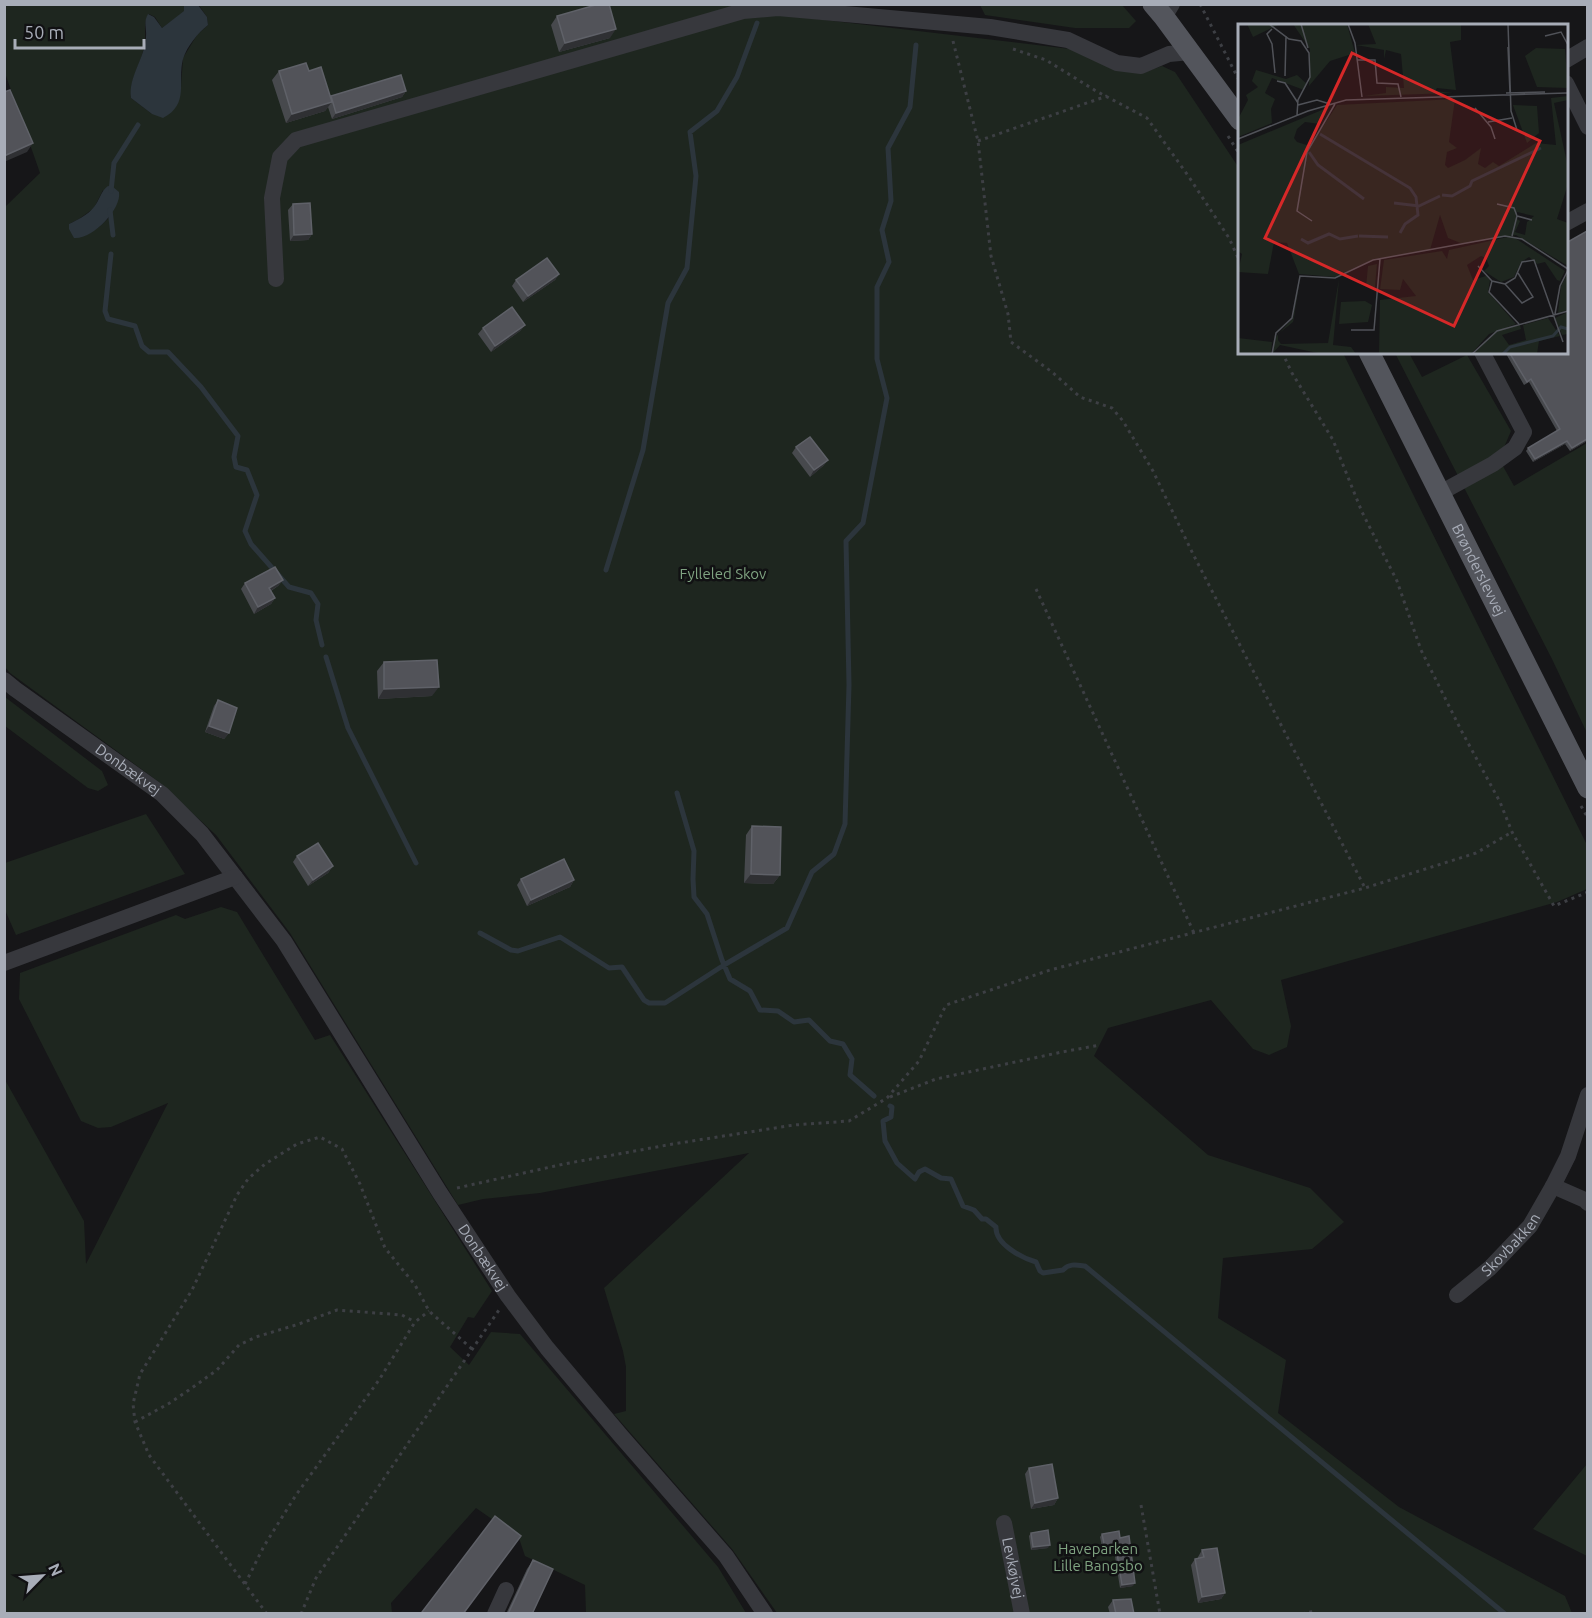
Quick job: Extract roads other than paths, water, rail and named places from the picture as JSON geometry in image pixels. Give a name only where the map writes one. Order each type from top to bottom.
[{"type":"main road","points":[[1163,9],[1190,52],[1238,119]]},
{"type":"main road","name":"Brønderslevvej","points":[[1370,354],[1587,788]]},
{"type":"street","points":[[276,279],[272,198],[280,157],[296,140],[743,11],[778,8],[990,27],[1068,40],[1117,63],[1141,66],[1169,54],[1190,52]]},
{"type":"street","points":[[1568,59],[1587,47]]},
{"type":"street","points":[[1568,87],[1587,127]]},
{"type":"street","points":[[1568,222],[1587,211]]},
{"type":"street","points":[[1440,493],[1493,465],[1515,448],[1524,432],[1483,354]]},
{"type":"street","name":"Donbækvej","points":[[4,680],[162,794],[202,834],[284,941],[440,1193],[508,1296],[547,1348],[726,1556],[765,1614]]},
{"type":"street","points":[[4,963],[235,877]]},
{"type":"street","name":"Skovbakken","points":[[1457,1295],[1490,1268],[1530,1226],[1568,1156],[1587,1095]]},
{"type":"street","points":[[1553,1186],[1587,1203]]},
{"type":"street","name":"Levkøjvej","points":[[1004,1523],[1022,1614]]},
{"type":"street","points":[[495,1614],[506,1590]]},
{"type":"waterway","points":[[606,570],[643,450],[668,303],[687,268],[696,176],[690,132],[717,111],[737,77],[757,23]]},
{"type":"waterway","points":[[480,933],[511,950],[518,951],[560,937],[609,968],[622,967],[644,1000],[649,1003],[665,1003],[787,928],[812,872],[834,854],[845,824],[849,685],[846,541],[863,523],[887,398],[877,359],[877,287],[889,262],[882,230],[891,201],[888,148],[910,107],[916,45]]},
{"type":"waterway","points":[[111,191],[114,163],[138,125]]},
{"type":"waterway","points":[[110,210],[113,235]]},
{"type":"waterway","points":[[111,254],[105,311],[108,319],[135,326],[142,346],[149,352],[168,352],[201,387],[238,436],[234,457],[236,467],[247,470],[257,495],[245,531],[251,544],[289,587],[311,593],[318,604],[316,620],[322,645]]},
{"type":"waterway","points":[[326,657],[348,728],[416,863]]},
{"type":"waterway","points":[[677,793],[694,851],[694,897],[707,914],[730,979],[750,991],[760,1010],[778,1011],[794,1022],[809,1020],[830,1041],[843,1044],[852,1059],[850,1075],[874,1096]]},
{"type":"waterway","points":[[890,1106],[892,1107],[891,1117],[883,1121],[885,1141],[897,1163],[915,1179],[919,1172],[925,1169],[941,1178],[951,1179],[963,1206],[974,1210],[982,1219],[986,1219],[996,1227],[1000,1239],[1010,1249],[1036,1262],[1043,1273],[1063,1270],[1070,1265],[1085,1266],[1505,1614]]},
{"type":"park label","name":"Fylleled Skov","points":[[723,574]]},
{"type":"park label","name":"Haveparken Lille Bangsbo","points":[[1098,1558]]}]
